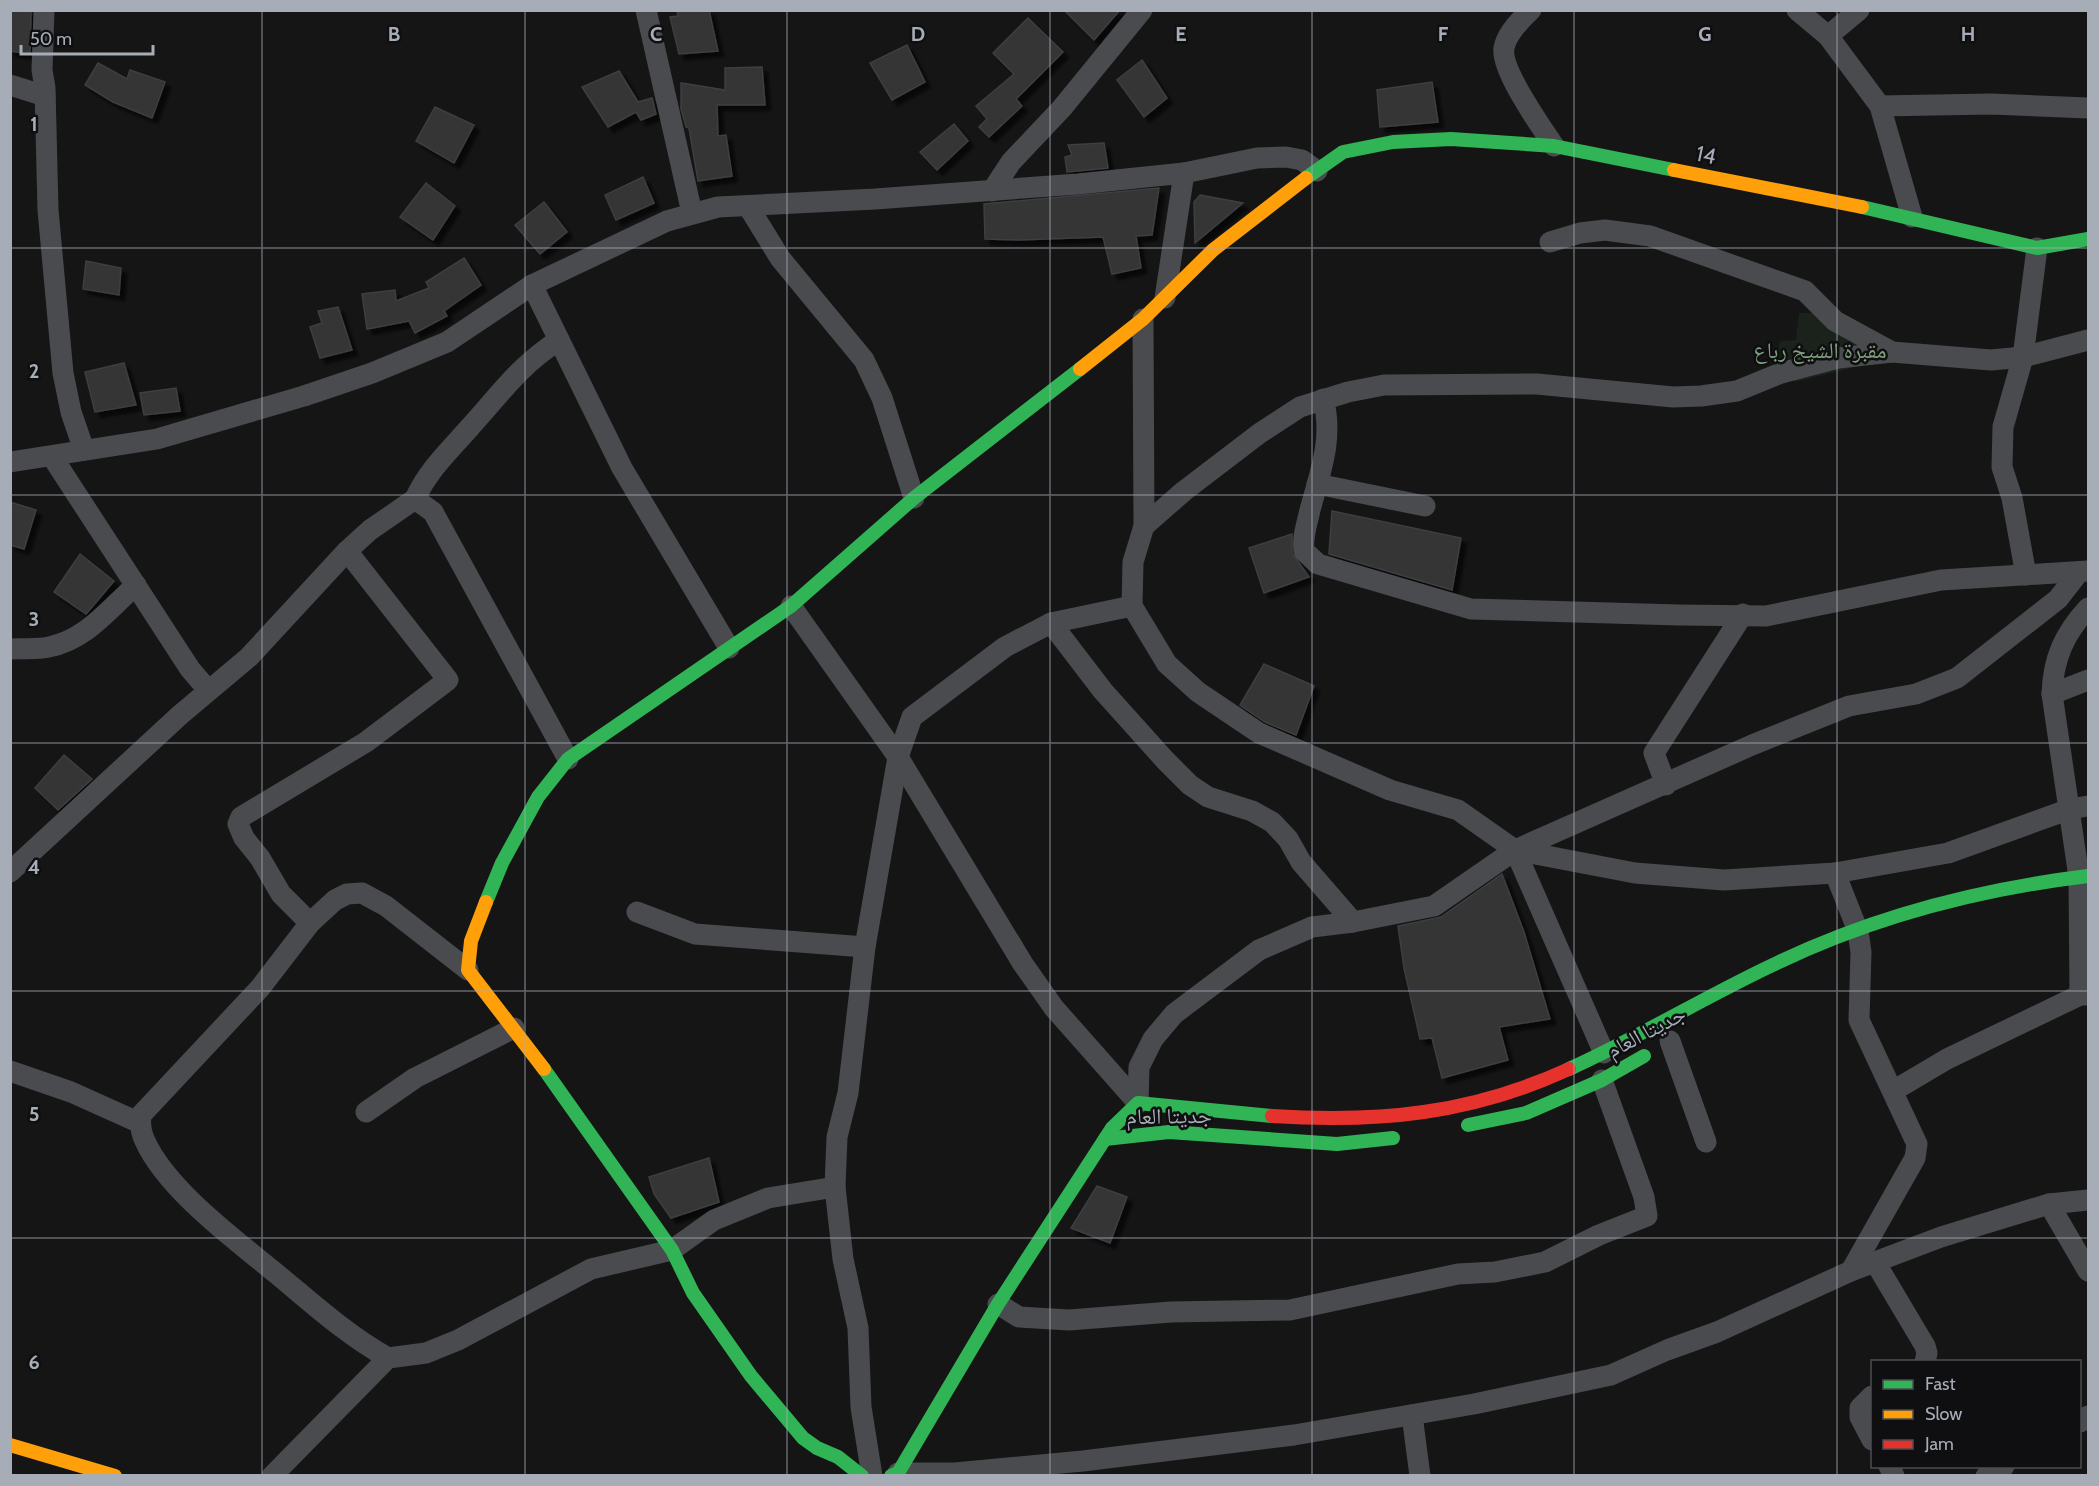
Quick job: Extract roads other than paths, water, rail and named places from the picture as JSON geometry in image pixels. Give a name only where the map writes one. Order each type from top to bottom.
[{"type":"street","points":[[44,10],[42,70],[45,96],[48,210],[63,373],[84,450]]},
{"type":"street","points":[[646,10],[692,213]]},
{"type":"street","points":[[992,191],[1011,162],[1062,108],[1142,10]]},
{"type":"street","points":[[1531,10],[1511,33],[1504,45],[1503,54],[1514,80],[1554,146]]},
{"type":"street","points":[[1797,10],[1828,36],[1880,106],[1912,217]]},
{"type":"street","points":[[1828,36],[1859,10]]},
{"type":"street","points":[[10,86],[45,96]]},
{"type":"street","points":[[1880,106],[1991,104],[2088,108]]},
{"type":"street","name":"14","points":[[468,970],[471,941],[502,863],[538,797],[568,759],[791,606],[914,498],[1143,319],[1213,250],[1343,152],[1394,142],[1451,139],[1554,146],[1912,217],[2037,248],[2088,239]]},
{"type":"street","points":[[10,462],[53,458],[84,450],[157,439],[304,396],[372,373],[447,342],[532,285],[667,221],[718,207],[992,191],[1184,173],[1257,158],[1286,157],[1302,160],[1317,171]]},
{"type":"street","points":[[1165,298],[1184,173]]},
{"type":"street","points":[[748,206],[780,258],[864,360],[882,398],[914,498]]},
{"type":"street","points":[[1550,242],[1580,233],[1605,230],[1650,236],[1805,291],[1835,321],[1892,352]]},
{"type":"street","points":[[2026,575],[2012,498],[2002,467],[2003,427],[2023,357],[2037,248]]},
{"type":"street","points":[[532,285],[622,468],[729,648]]},
{"type":"street","points":[[1143,319],[1144,526],[1133,562],[1132,606],[1167,664],[1225,712],[1259,733],[1390,790],[1458,810],[1515,850],[1635,873],[1725,879],[1835,873],[1947,853],[2079,808]]},
{"type":"street","points":[[10,872],[208,690],[249,657],[347,551],[370,530],[416,499],[425,480],[446,453],[513,375],[537,354],[559,340]]},
{"type":"street","points":[[1144,526],[1184,491],[1260,433],[1300,407],[1323,399],[1384,386],[1537,384],[1673,397],[1701,396],[1737,391],[1781,373],[1838,358],[1892,352],[1991,360],[2023,357],[2088,340]]},
{"type":"street","points":[[1323,399],[1328,426],[1323,466],[1303,545],[1304,552],[1318,564],[1471,609],[1579,614],[1766,616],[1941,580],[2084,571]]},
{"type":"street","points":[[53,458],[208,690]]},
{"type":"street","points":[[1317,484],[1425,506]]},
{"type":"street","points":[[416,499],[433,512],[568,759]]},
{"type":"street","points":[[310,923],[281,894],[260,858],[244,838],[238,824],[241,817],[366,742],[448,680],[347,551]]},
{"type":"street","points":[[1138,1103],[1139,1068],[1152,1039],[1174,1014],[1259,950],[1312,927],[1353,922],[1434,906],[1515,850],[1849,706],[1916,694],[1957,678],[2058,599],[2084,571]]},
{"type":"street","points":[[10,649],[47,648],[71,641],[88,629],[136,585]]},
{"type":"street","points":[[791,606],[898,757],[1023,964],[1054,1008],[1138,1103]]},
{"type":"street","points":[[872,1476],[861,1407],[858,1328],[843,1259],[835,1187],[837,1137],[848,1093],[865,947],[898,757],[912,717],[1005,647],[1051,623],[1132,606]]},
{"type":"street","points":[[1893,1091],[1947,1059],[2084,995],[2079,808],[2052,694],[2053,668],[2063,641],[2088,608]]},
{"type":"street","points":[[1666,785],[1654,753],[1743,614]]},
{"type":"street","points":[[1051,623],[1103,691],[1182,777],[1208,797],[1252,811],[1272,822],[1288,839],[1301,862],[1353,922]]},
{"type":"street","points":[[2052,694],[2088,680]]},
{"type":"street","points":[[1515,850],[1604,1053]]},
{"type":"street","points":[[1835,873],[1858,931],[1862,952],[1859,1020],[1917,1144],[1915,1158],[1851,1271]]},
{"type":"street","name":"جديتا العام","points":[[1105,1139],[1112,1128],[1138,1103],[1315,1121],[1385,1118],[1431,1113],[1481,1102],[1537,1082],[1604,1053],[1705,1006],[1779,962],[1899,914],[2021,887],[2081,889]]},
{"type":"street","points":[[388,1358],[341,1328],[220,1226],[178,1186],[154,1157],[144,1140],[140,1123],[141,1114],[149,1104],[260,988],[310,923],[335,900],[346,894],[362,893],[386,906],[468,970],[514,1029],[672,1250],[693,1293],[780,1413],[817,1448],[838,1457],[862,1476]]},
{"type":"street","points":[[637,912],[695,934],[865,947]]},
{"type":"street","points":[[366,1112],[415,1078],[514,1029]]},
{"type":"street","points":[[1679,1037],[1706,1142]]},
{"type":"street","name":"جديتا العام","points":[[1453,1128],[1526,1113],[1602,1080],[1679,1037]]},
{"type":"street","points":[[10,1071],[71,1092],[140,1123]]},
{"type":"street","points":[[998,1304],[1019,1317],[1069,1320],[1171,1312],[1290,1310],[1458,1274],[1496,1272],[1545,1262],[1599,1235],[1647,1216],[1644,1197],[1602,1080]]},
{"type":"street","name":"جديتا العام","points":[[1105,1139],[1169,1132],[1337,1144],[1403,1137]]},
{"type":"street","points":[[895,1474],[998,1304],[1105,1139]]},
{"type":"street","points":[[272,1476],[388,1358],[426,1353],[458,1340],[591,1269],[672,1250],[714,1220],[768,1198],[835,1187]]},
{"type":"street","points":[[895,1474],[980,1473],[1294,1435],[1412,1415],[1611,1375],[1667,1350],[1717,1332],[1851,1271],[1941,1237],[2049,1204],[2088,1200]]},
{"type":"street","points":[[2049,1204],[2088,1271]]},
{"type":"street","points":[[1875,1262],[1925,1346],[1928,1353],[1926,1360]]},
{"type":"street","points":[[1871,1397],[1860,1408],[1860,1417],[1871,1438]]},
{"type":"street","points":[[1412,1415],[1420,1476]]},
{"type":"street","points":[[10,1445],[115,1476]]},
{"type":"street","points":[[1986,1476],[2002,1468]]},
{"type":"park label","name":"مقبرة الشيخ رباع","points":[[1820,350]]}]
